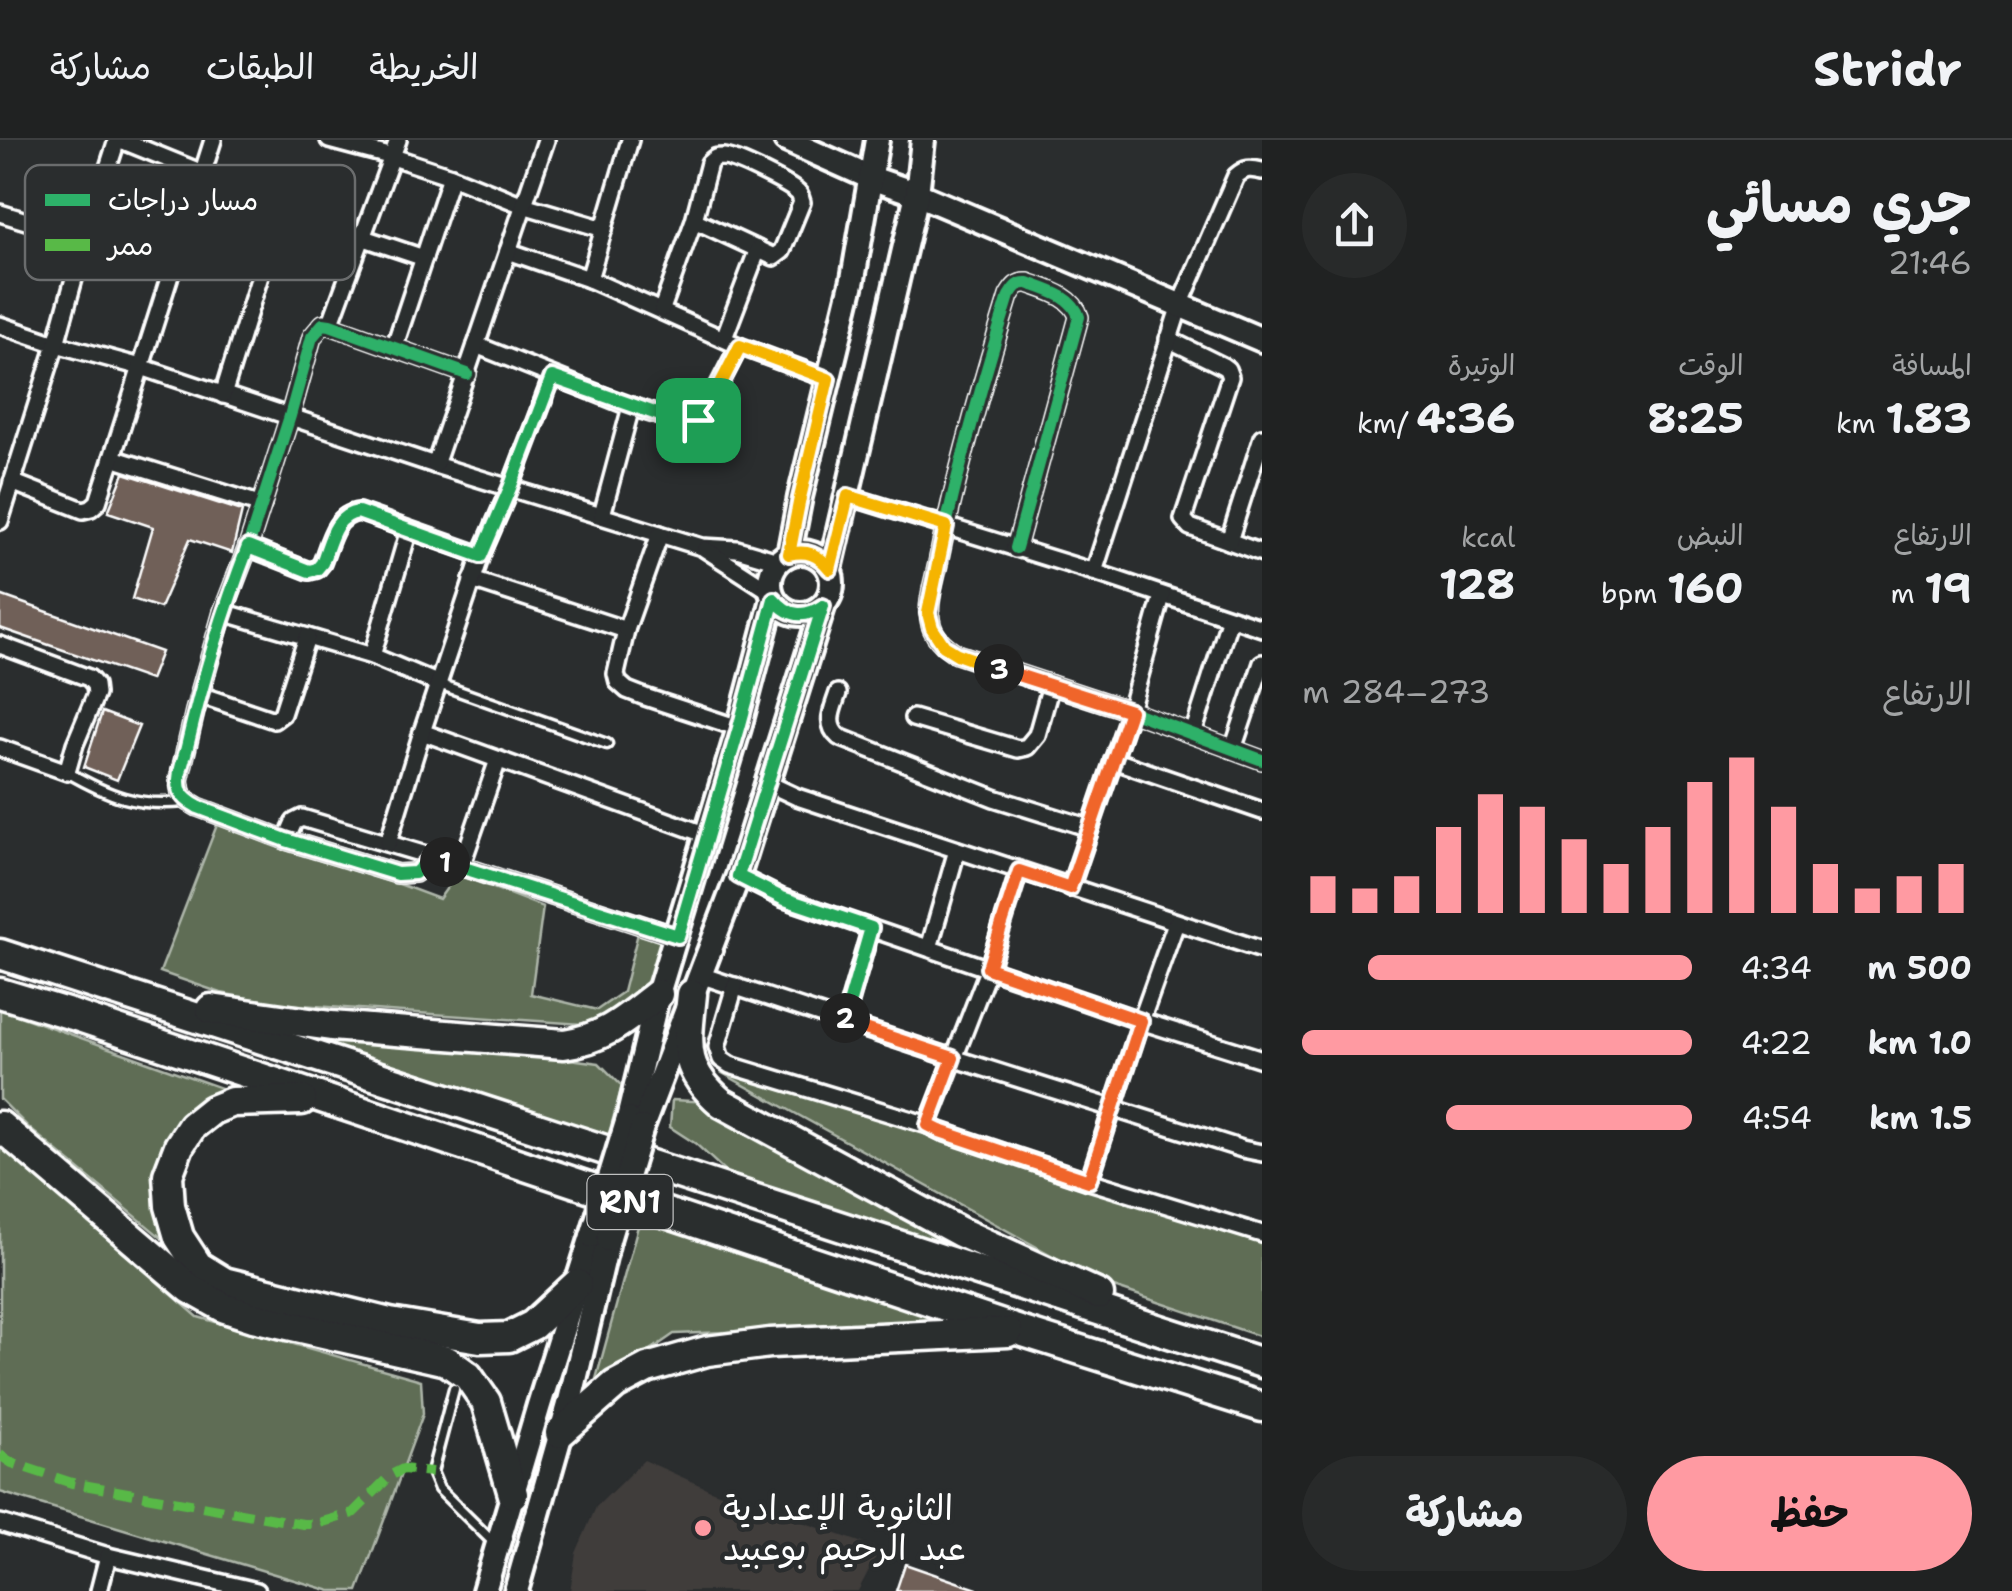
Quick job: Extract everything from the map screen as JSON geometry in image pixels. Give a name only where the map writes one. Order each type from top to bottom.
[{"type":"highway","name":"RN1","points":[[0,954],[1262,1363]]},
{"type":"highway","points":[[91,984],[208,1009],[331,1026],[564,1044],[606,1033],[658,994]]},
{"type":"highway","points":[[696,984],[687,1040],[691,1066],[704,1088],[722,1103],[960,1232],[1219,1349]]},
{"type":"highway","name":"RN1","points":[[0,993],[1020,1331],[1262,1407]]},
{"type":"highway","points":[[323,1100],[232,1102],[212,1110],[192,1126],[178,1146],[168,1175],[170,1206],[179,1237],[198,1266],[224,1282],[390,1323],[480,1338],[509,1336],[533,1325],[576,1284]]},
{"type":"highway","points":[[0,1126],[180,1280],[225,1308],[447,1361],[468,1376],[486,1402],[513,1494]]},
{"type":"highway","points":[[560,1433],[615,1385],[647,1368],[708,1351],[770,1343],[1020,1331]]},
{"type":"main road","points":[[786,140],[1262,340]]},
{"type":"main road","points":[[635,1124],[658,994],[739,728],[772,595],[770,580],[784,558],[800,498],[853,278],[877,140]]},
{"type":"main road","points":[[516,1591],[560,1433],[600,1238],[635,1124],[738,876],[823,606],[832,589],[830,569],[916,194],[923,140]]},
{"type":"main road","points":[[784,558],[800,552],[812,554],[830,569]]},
{"type":"main road","points":[[772,595],[791,614],[814,613],[823,606]]},
{"type":"main road","points":[[484,1591],[576,1284],[600,1238]]},
{"type":"street","points":[[110,165],[119,140],[180,165]]},
{"type":"street","points":[[205,165],[212,140]]},
{"type":"street","points":[[328,140],[393,157],[523,206],[604,230]]},
{"type":"street","points":[[355,254],[398,140]]},
{"type":"street","points":[[435,464],[546,140]]},
{"type":"street","points":[[589,279],[630,140]]},
{"type":"street","points":[[662,310],[713,158],[733,158],[772,177],[798,192],[802,202],[779,255],[774,257],[694,220]]},
{"type":"street","points":[[1094,572],[1180,305],[1236,176],[1244,169],[1262,171]]},
{"type":"street","points":[[394,348],[451,176]]},
{"type":"street","points":[[0,213],[25,221]]},
{"type":"street","points":[[355,235],[424,258]]},
{"type":"street","points":[[724,338],[758,249]]},
{"type":"street","points":[[508,251],[589,279],[740,346],[828,379]]},
{"type":"street","points":[[0,521],[74,280]]},
{"type":"street","points":[[12,482],[83,510],[98,502],[169,280]]},
{"type":"street","points":[[224,394],[259,280]]},
{"type":"street","points":[[330,325],[346,280]]},
{"type":"street","points":[[1016,548],[1079,317],[1074,304],[1028,283],[1017,285],[1009,296],[980,392],[928,613],[932,628],[944,646],[957,654],[1262,760]]},
{"type":"street","points":[[432,857],[415,873],[397,874],[286,840],[188,802],[181,793],[179,780],[223,612],[262,504],[312,337],[319,326],[330,325],[467,374]]},
{"type":"street","points":[[0,326],[142,367],[702,547],[784,558]]},
{"type":"street","points":[[1168,339],[1223,366],[1230,378],[1182,518],[1190,527],[1262,553]]},
{"type":"street","points":[[476,346],[631,407],[691,424],[712,401],[740,346]]},
{"type":"street","points":[[388,843],[472,580],[552,377]]},
{"type":"street","points":[[602,516],[631,407]]},
{"type":"street","points":[[1229,542],[1262,438]]},
{"type":"street","points":[[112,458],[262,504]]},
{"type":"street","points":[[848,496],[1262,628]]},
{"type":"street","points":[[248,547],[309,571],[317,569],[340,519],[358,512],[481,556]]},
{"type":"street","points":[[372,656],[409,530]]},
{"type":"street","points":[[660,534],[626,630],[616,674],[618,682],[645,697],[739,728]]},
{"type":"street","points":[[702,547],[772,595]]},
{"type":"street","points":[[472,580],[626,630]]},
{"type":"street","points":[[1070,888],[1130,711],[1162,596]]},
{"type":"street","points":[[223,612],[372,656],[439,684]]},
{"type":"street","points":[[1193,734],[1230,618]]},
{"type":"street","points":[[200,695],[274,720],[278,718],[307,637]]},
{"type":"street","points":[[0,645],[89,678],[96,694],[67,772],[0,748]]},
{"type":"street","points":[[1234,749],[1262,663]]},
{"type":"street","points":[[912,718],[1018,749],[1027,747],[1038,735],[1051,685]]},
{"type":"street","points":[[838,692],[830,727],[839,737],[994,798],[1090,828]]},
{"type":"street","points":[[422,732],[707,835]]},
{"type":"street","points":[[461,867],[498,760]]},
{"type":"street","points":[[1113,760],[1262,811]]},
{"type":"street","points":[[768,783],[796,797],[1262,950]]},
{"type":"street","points":[[286,840],[294,822],[302,818],[678,936]]},
{"type":"street","points":[[928,948],[957,850]]},
{"type":"street","points":[[928,1125],[988,968],[1019,871]]},
{"type":"street","points":[[738,876],[782,898],[1262,1059]]},
{"type":"street","points":[[1089,1181],[1176,923]]},
{"type":"street","points":[[844,1022],[871,928]]},
{"type":"street","points":[[696,984],[735,986],[1262,1154]]},
{"type":"street","points":[[735,986],[716,1046],[721,1059],[730,1065],[1262,1234]]},
{"type":"street","points":[[0,1524],[108,1556],[258,1591]]},
{"type":"street","points":[[99,1591],[108,1556]]},
{"type":"lane","points":[[439,684],[607,744]]},
{"type":"lane","points":[[67,772],[96,789],[138,802],[188,802]]},
{"type":"lane","points":[[454,1389],[432,1472],[439,1490],[498,1546]]},
{"type":"shaded area","name":"الثانوية الإعدادية عبد الرحيم بوعبيد","points":[[644,1460],[713,1491],[880,1549],[858,1591],[570,1591],[576,1553],[596,1507]]},
{"type":"green space","points":[[220,817],[439,899],[457,874],[543,907],[531,994],[597,1010],[623,992],[638,933],[668,943],[658,975],[622,1012],[597,1025],[270,1003],[221,993],[160,972]]},
{"type":"green space","points":[[0,1009],[221,1088],[172,1130],[154,1175],[169,1244],[29,1128],[0,1099]]},
{"type":"green space","points":[[284,1033],[496,1049],[599,1063],[622,1086],[607,1141]]},
{"type":"green space","points":[[746,1072],[1262,1244],[1262,1337],[1102,1283],[724,1074]]},
{"type":"green space","points":[[672,1100],[712,1102],[1022,1275],[728,1174],[696,1144],[670,1127]]},
{"type":"green space","points":[[0,1146],[198,1317],[421,1380],[423,1414],[358,1591],[331,1591],[0,1492]]},
{"type":"green space","points":[[641,1215],[941,1314],[941,1324],[674,1334],[593,1390]]},
{"type":"building","points":[[124,473],[242,511],[232,553],[190,539],[160,608],[132,599],[153,527],[108,512]]},
{"type":"building","points":[[0,595],[161,652],[150,680],[0,628]]},
{"type":"building","points":[[102,712],[139,726],[117,780],[84,767]]},
{"type":"building","points":[[905,1564],[977,1589],[977,1591],[896,1591]]},
{"type":"marked path","points":[[0,1455],[12,1463],[72,1483],[303,1524],[353,1513],[391,1475],[403,1469],[432,1472]]},
{"type":"cycle path","points":[[1016,548],[1079,317],[1065,299],[1028,283],[1018,285],[1009,296],[971,427],[931,596],[933,630],[957,654],[1262,760]]},
{"type":"cycle path","points":[[467,374],[330,325],[323,324],[312,337],[248,547],[223,612],[195,711],[179,780],[181,793],[198,807],[286,840],[397,874],[415,873],[433,857],[678,937]]},
{"type":"place","name":"الثانوية الإعدادية عبد الرحيم بوعبيد","points":[[703,1528]]},
{"type":"route","points":[[740,346],[828,379],[789,554],[812,554],[830,569],[848,496],[946,526],[928,613],[944,646],[957,654],[1130,711],[1070,888],[1019,871],[988,968],[1141,1021],[1089,1181],[928,1125],[953,1058],[844,1022],[871,928],[782,898],[738,876],[823,606],[814,613],[791,614],[774,599],[678,936],[432,857],[415,873],[397,874],[286,840],[198,807],[181,793],[179,780],[195,711],[223,612],[248,547],[309,571],[317,569],[340,519],[358,512],[481,556],[552,377],[680,422],[691,424],[698,420],[740,346]]}]
